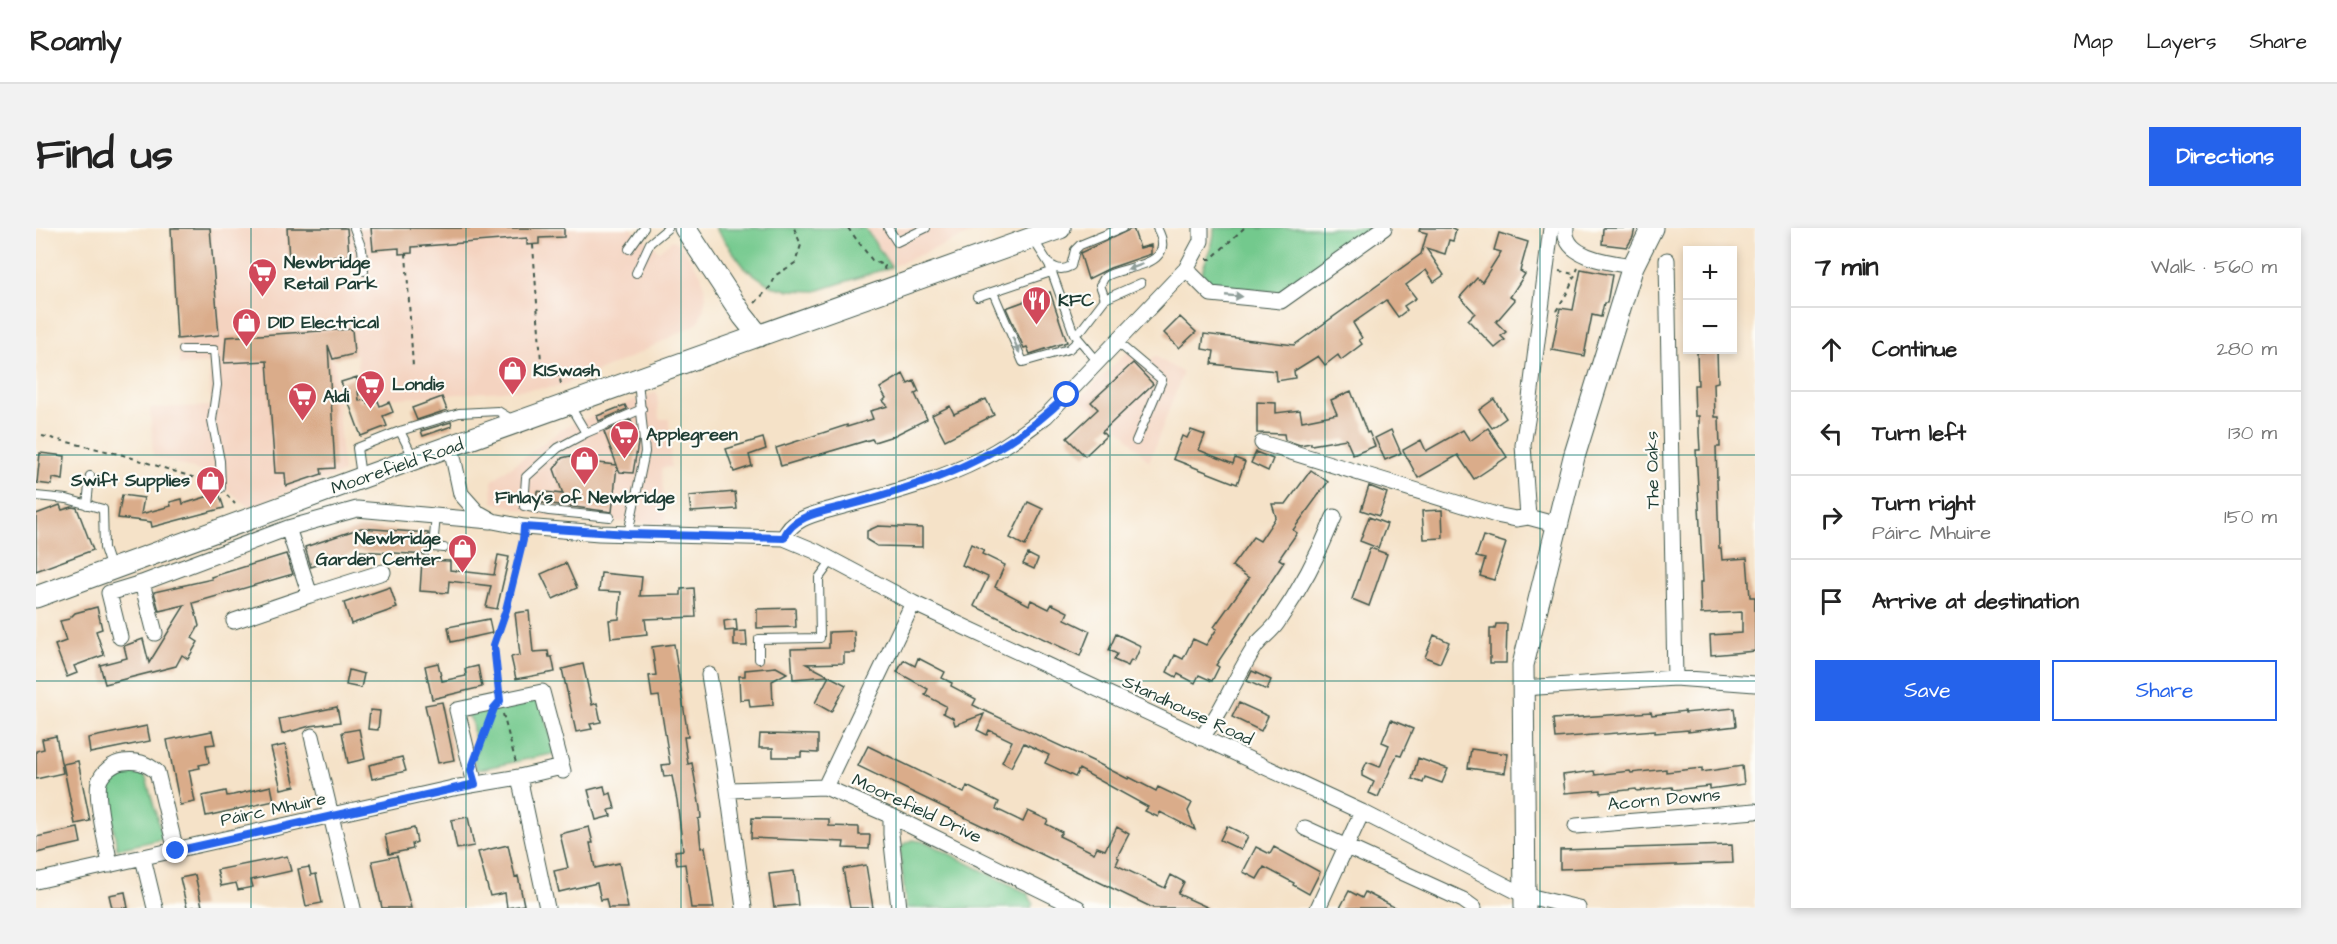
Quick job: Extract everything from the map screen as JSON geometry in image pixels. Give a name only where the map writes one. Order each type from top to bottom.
[{"type":"street","points":[[685,228],[743,316],[759,336]]},
{"type":"street","points":[[120,637],[109,593],[142,583],[288,528],[357,509],[493,521],[524,527],[628,534],[784,538],[788,528],[806,517],[926,482],[981,459],[1023,434],[1046,416],[1189,264],[1201,241],[1201,228]]},
{"type":"street","points":[[1189,264],[1211,294],[1281,301],[1384,228]]},
{"type":"street","points":[[1528,517],[1523,445],[1551,228]]},
{"type":"street","points":[[1566,228],[1566,234],[1572,247],[1586,255],[1607,262],[1633,266]]},
{"type":"street","points":[[1525,902],[1523,665],[1574,457],[1633,266],[1652,228]]},
{"type":"street","name":"Moorefield Road","points":[[36,597],[1049,231]]},
{"type":"street","name":"The Oaks","points":[[1667,260],[1675,678]]},
{"type":"street","points":[[1262,443],[1496,516],[1516,519],[1528,517],[1558,525]]},
{"type":"street","points":[[452,447],[461,494],[477,512],[493,521]]},
{"type":"street","points":[[1201,738],[1223,707],[1257,645],[1275,626],[1291,602],[1323,546],[1334,517]]},
{"type":"street","points":[[288,528],[310,595]]},
{"type":"street","name":"Standhouse Road","points":[[784,538],[832,560],[913,603],[1362,812],[1525,902],[1578,908]]},
{"type":"street","points":[[234,621],[383,572]]},
{"type":"street","points":[[142,583],[155,633]]},
{"type":"street","points":[[825,787],[913,603]]},
{"type":"street","points":[[709,675],[729,790],[744,908]]},
{"type":"street","points":[[1523,688],[1675,678],[1755,684]]},
{"type":"street","name":"Páirc Mhuire","points":[[36,880],[331,817],[473,777],[519,777],[563,769],[542,692],[500,701]]},
{"type":"street","points":[[473,777],[457,710],[500,701]]},
{"type":"street","points":[[312,736],[353,908]]},
{"type":"street","points":[[110,865],[99,781],[108,768],[120,762],[135,761],[148,764],[157,772],[176,851]]},
{"type":"street","points":[[519,777],[547,908]]},
{"type":"street","name":"Moorefield Drive","points":[[729,790],[825,787],[891,816],[1074,907]]},
{"type":"street","name":"Acorn Downs","points":[[1576,826],[1755,811]]},
{"type":"street","points":[[1318,908],[1362,812]]},
{"type":"street","points":[[891,816],[899,908]]},
{"type":"street","points":[[1305,828],[1463,900],[1474,908]]},
{"type":"street","points":[[143,858],[155,908]]},
{"type":"lane","points":[[354,228],[362,249],[364,271]]},
{"type":"lane","points":[[629,249],[644,228]]},
{"type":"lane","points":[[636,273],[650,243],[669,228]]},
{"type":"lane","points":[[888,228],[897,242],[926,228]]},
{"type":"lane","points":[[977,297],[1050,268],[1066,269],[1071,266],[1075,250],[1080,245],[1122,228]]},
{"type":"lane","points":[[1105,299],[1100,285],[1106,277],[1153,261],[1160,253],[1157,228]]},
{"type":"lane","points":[[1049,231],[1050,268],[1076,337],[1098,362]]},
{"type":"lane","points":[[993,292],[1023,362],[1069,349],[1105,299],[1142,283]]},
{"type":"lane","points":[[1117,342],[1162,381],[1136,441]]},
{"type":"lane","points":[[183,350],[214,350],[217,385],[212,420],[220,461],[222,488]]},
{"type":"lane","points":[[628,534],[645,452],[638,380]]},
{"type":"lane","points":[[569,404],[586,433]]},
{"type":"lane","points":[[610,517],[524,506],[526,477],[558,448],[586,433],[642,409]]},
{"type":"lane","points":[[361,478],[357,447],[400,431],[459,413],[498,411],[517,423]]},
{"type":"lane","points":[[400,431],[415,460]]},
{"type":"lane","points":[[87,505],[90,476]]},
{"type":"lane","points":[[36,496],[67,499],[103,509],[104,548],[111,570]]},
{"type":"lane","points":[[436,516],[434,547],[444,548]]},
{"type":"lane","points":[[759,659],[759,639],[820,638],[819,578],[832,560]]},
{"type":"path","points":[[743,316],[771,286],[776,275],[795,264],[801,245],[794,228]]},
{"type":"path","points":[[848,228],[872,260],[885,266],[892,289]]},
{"type":"path","points":[[1189,264],[1211,259],[1244,228]]},
{"type":"path","points":[[533,245],[542,376],[559,375],[562,390],[569,404]]},
{"type":"path","points":[[406,254],[413,367]]},
{"type":"path","points":[[1555,320],[1557,310],[1574,274],[1586,255]]},
{"type":"path","points":[[1557,271],[1574,274]]},
{"type":"path","points":[[42,436],[123,455],[204,480],[222,488],[249,520]]},
{"type":"path","points":[[519,777],[500,701],[494,645],[506,610],[524,527]]},
{"type":"path","points":[[473,777],[494,708],[500,701]]},
{"type":"shaded area","points":[[171,228],[631,228],[659,251],[672,240],[679,243],[701,274],[706,296],[698,323],[627,359],[559,387],[370,400],[360,389],[357,354],[335,358],[223,363],[334,360],[343,473],[269,499],[252,510],[209,474],[153,456],[150,408],[211,406],[209,363],[180,365]]},
{"type":"shaded area","points":[[865,228],[984,228],[891,267]]},
{"type":"shaded area","points":[[1131,348],[1146,365],[1155,356],[1183,373],[1149,462],[1124,433],[1079,399]]},
{"type":"shaded area","points":[[657,392],[659,419],[669,419],[671,467],[661,468],[666,524],[575,520],[493,502],[492,482],[494,479],[567,426]]},
{"type":"green space","points":[[715,228],[865,228],[891,267],[816,291],[788,290],[771,286],[745,268]]},
{"type":"green space","points":[[1214,228],[1371,228],[1280,293],[1213,285],[1201,277],[1213,241]]},
{"type":"green space","points":[[535,698],[541,705],[557,753],[476,770],[473,756],[477,750],[471,719],[466,715]]},
{"type":"green space","points":[[138,771],[146,778],[163,839],[117,849],[107,785],[116,773]]},
{"type":"green space","points":[[913,840],[926,842],[1027,893],[1033,903],[1031,908],[906,908],[900,850],[904,844]]},
{"type":"building","points":[[171,228],[210,228],[219,335],[177,339]]},
{"type":"building","points":[[287,228],[347,228],[349,256],[289,259]]},
{"type":"building","points":[[371,228],[564,228],[564,237],[539,238],[539,244],[527,245],[527,238],[412,247],[412,253],[399,254],[399,248],[373,250]]},
{"type":"building","points":[[1133,228],[1140,248],[1151,245],[1151,254],[1110,268],[1088,279],[1080,253]]},
{"type":"building","points":[[1420,228],[1456,230],[1453,241],[1449,240],[1445,254],[1426,248],[1444,275],[1434,282],[1426,270],[1406,285],[1416,298],[1404,306],[1407,310],[1398,317],[1386,300],[1353,323],[1362,338],[1359,340],[1362,344],[1341,360],[1338,355],[1325,365],[1318,356],[1294,371],[1295,378],[1277,381],[1276,371],[1212,364],[1214,351],[1202,349],[1204,334],[1294,345],[1421,254],[1427,233],[1419,231]]},
{"type":"building","points":[[1603,228],[1635,228],[1627,247],[1602,244]]},
{"type":"building","points":[[1499,233],[1528,242],[1520,271],[1525,274],[1510,297],[1515,300],[1496,322],[1506,332],[1501,336],[1505,340],[1495,348],[1468,320],[1475,313],[1460,297],[1477,278],[1482,282],[1501,252],[1494,250]]},
{"type":"building","points":[[1581,269],[1612,275],[1607,303],[1604,303],[1601,317],[1592,315],[1584,356],[1552,350],[1560,308],[1573,310]]},
{"type":"building","name":"KFC","points":[[1050,292],[1067,342],[1030,354],[1027,347],[1024,348],[1006,308]]},
{"type":"building","points":[[1180,317],[1196,332],[1179,348],[1164,333]]},
{"type":"building","name":"Aldi","points":[[352,329],[354,354],[333,359],[328,345],[335,468],[321,469],[322,474],[286,486],[285,473],[275,473],[267,361],[224,363],[226,337]]},
{"type":"building","points":[[1697,354],[1717,354],[1718,382],[1714,383],[1715,417],[1719,417],[1720,447],[1716,447],[1719,548],[1721,548],[1722,560],[1747,558],[1750,597],[1755,597],[1755,651],[1711,655],[1710,635],[1742,633],[1742,612],[1701,614],[1700,582],[1703,582],[1696,450],[1700,450],[1699,416],[1695,416],[1694,385],[1698,385]]},
{"type":"building","points":[[1133,363],[1153,384],[1102,432],[1106,436],[1085,456],[1067,438],[1098,409],[1091,402]]},
{"type":"building","points":[[903,374],[908,384],[914,381],[919,392],[915,394],[927,419],[893,436],[874,442],[872,439],[781,466],[776,448],[873,419],[870,411],[888,406],[883,401],[886,398],[880,388]]},
{"type":"building","name":"Londis","points":[[357,377],[359,401],[366,400],[368,404],[378,401],[380,406],[389,402],[393,412],[383,416],[387,426],[361,436],[341,382]]},
{"type":"building","points":[[1351,391],[1367,433],[1369,432],[1375,446],[1353,455],[1346,439],[1300,445],[1285,440],[1284,434],[1257,433],[1257,402],[1276,403],[1276,413],[1300,410],[1302,421],[1337,414],[1331,400]]},
{"type":"building","points":[[442,397],[447,410],[417,420],[412,408]]},
{"type":"building","points":[[986,399],[994,415],[945,440],[932,415],[950,406],[954,414]]},
{"type":"building","points":[[1494,399],[1506,418],[1492,428],[1479,410]]},
{"type":"building","points":[[625,405],[627,409],[599,421],[597,416]]},
{"type":"building","name":"Finlay's of Newbridge","points":[[631,420],[638,443],[633,473],[620,472],[617,466],[612,512],[536,502],[537,491],[563,494],[554,469],[562,458],[570,456],[579,461],[617,465],[604,432]]},
{"type":"building","points":[[451,422],[452,426],[423,436],[421,431]]},
{"type":"building","points":[[1488,428],[1507,457],[1474,479],[1458,455],[1418,478],[1403,450],[1421,440],[1426,451],[1463,430],[1470,441]]},
{"type":"building","points":[[1191,430],[1205,435],[1199,450],[1233,464],[1235,458],[1245,462],[1237,484],[1173,459],[1182,436],[1187,438]]},
{"type":"building","points":[[1391,430],[1401,453],[1385,460],[1375,438]]},
{"type":"building","points":[[763,438],[766,449],[749,455],[752,466],[734,472],[726,449]]},
{"type":"building","points":[[1256,452],[1273,459],[1268,471],[1251,463]]},
{"type":"building","points":[[40,453],[65,456],[63,480],[53,478],[52,485],[37,483]]},
{"type":"building","points":[[1311,470],[1328,482],[1293,530],[1297,533],[1279,559],[1284,562],[1216,665],[1219,667],[1212,681],[1199,675],[1195,683],[1178,674],[1176,677],[1167,672],[1175,655],[1183,659],[1193,639],[1206,645],[1217,629],[1214,627],[1249,578],[1232,566],[1253,537],[1260,541],[1276,517],[1272,504],[1286,504]]},
{"type":"building","points":[[1369,486],[1387,493],[1379,516],[1361,510]]},
{"type":"building","points":[[735,492],[737,509],[691,512],[689,496]]},
{"type":"building","points":[[219,493],[224,508],[152,527],[151,522],[118,518],[122,495],[144,498],[141,514],[171,506],[170,502],[182,499],[183,504]]},
{"type":"building","points":[[1028,502],[1043,509],[1025,546],[1010,538]]},
{"type":"building","points":[[60,505],[62,510],[77,508],[93,550],[36,571],[36,514]]},
{"type":"building","points":[[1442,510],[1443,538],[1424,539],[1422,511]]},
{"type":"building","points":[[1369,517],[1387,524],[1378,548],[1360,541]]},
{"type":"building","points":[[878,526],[922,528],[922,547],[877,546],[867,540],[867,531]]},
{"type":"building","points":[[361,528],[428,533],[428,555],[359,551],[311,567],[305,547]]},
{"type":"building","points":[[1483,536],[1506,543],[1494,580],[1480,576],[1485,559],[1476,557]]},
{"type":"building","points":[[971,544],[984,550],[982,554],[1005,565],[995,587],[1029,605],[1031,600],[1049,609],[1052,604],[1068,612],[1065,619],[1090,631],[1080,656],[974,606],[988,577],[962,565]]},
{"type":"building","points":[[1370,548],[1387,554],[1369,606],[1352,599]]},
{"type":"building","points":[[286,554],[293,574],[193,603],[199,626],[192,638],[198,642],[188,659],[182,655],[176,666],[105,684],[100,665],[127,658],[124,646],[143,639],[149,663],[185,605],[159,611],[154,592],[212,579],[211,577]]},
{"type":"building","points":[[1028,554],[1038,559],[1034,569],[1023,564]]},
{"type":"building","points":[[498,555],[509,557],[497,609],[486,607],[491,586],[449,581],[448,593],[420,591],[422,560],[450,561],[450,570],[494,575]]},
{"type":"building","points":[[566,563],[577,588],[553,599],[541,574]]},
{"type":"building","points":[[601,573],[642,577],[640,596],[681,595],[681,589],[694,588],[696,617],[645,619],[647,634],[611,638],[609,620],[619,619],[621,592],[599,591]]},
{"type":"building","points":[[390,587],[397,608],[351,624],[344,603]]},
{"type":"building","points":[[97,607],[102,629],[96,631],[104,655],[74,666],[77,673],[67,677],[55,645],[66,641],[60,621],[69,619],[75,613]]},
{"type":"building","points":[[795,608],[796,627],[757,628],[757,609]]},
{"type":"building","points":[[529,611],[533,652],[548,651],[549,657],[552,657],[555,672],[516,679],[511,657],[520,655],[515,613]]},
{"type":"building","points":[[489,619],[492,633],[451,642],[448,627]]},
{"type":"building","points":[[736,619],[737,630],[725,631],[724,621]]},
{"type":"building","points":[[1496,624],[1507,624],[1506,663],[1490,663],[1490,629],[1495,629]]},
{"type":"building","points":[[746,631],[747,646],[734,646],[734,632]]},
{"type":"building","points":[[854,631],[855,653],[844,653],[844,663],[806,664],[829,676],[793,679],[791,649],[829,648],[829,632]]},
{"type":"building","points":[[1116,634],[1141,646],[1134,662],[1131,660],[1128,666],[1114,660],[1117,654],[1109,650]]},
{"type":"building","points":[[1434,635],[1449,642],[1440,663],[1425,657]]},
{"type":"building","points":[[674,644],[688,737],[684,737],[688,764],[692,763],[700,808],[701,818],[698,819],[701,848],[705,847],[714,908],[691,908],[685,864],[677,865],[675,851],[683,850],[677,800],[672,776],[664,777],[662,765],[670,764],[659,696],[652,697],[649,676],[656,675],[652,647]]},
{"type":"building","points":[[918,658],[945,672],[942,678],[952,683],[951,686],[976,699],[973,705],[1128,779],[1129,777],[1156,791],[1158,787],[1192,803],[1188,811],[1195,830],[1160,812],[1158,817],[1145,811],[1148,807],[1079,769],[1075,777],[1045,763],[1049,755],[1024,743],[1011,767],[1002,762],[1012,741],[989,730],[987,735],[977,730],[984,714],[955,725],[953,718],[943,713],[946,706],[925,695],[928,689],[897,672],[904,660],[915,666]]},
{"type":"building","points":[[438,663],[442,681],[466,676],[465,669],[478,666],[482,687],[432,699],[425,666]]},
{"type":"building","points":[[583,664],[592,705],[597,703],[601,722],[590,724],[592,729],[576,732],[562,669]]},
{"type":"building","points":[[776,667],[787,673],[772,681],[773,705],[750,707],[749,699],[740,700],[739,676],[745,676],[745,670]]},
{"type":"building","points":[[349,670],[364,674],[361,688],[346,685]]},
{"type":"building","points":[[1252,671],[1271,680],[1267,690],[1247,681]]},
{"type":"building","points":[[829,676],[846,685],[831,712],[815,703]]},
{"type":"building","points":[[442,702],[454,760],[438,763],[425,705]]},
{"type":"building","points":[[1239,703],[1268,716],[1261,731],[1232,717]]},
{"type":"building","points":[[337,707],[340,722],[310,726],[282,734],[279,719]]},
{"type":"building","points":[[1734,708],[1736,726],[1688,732],[1688,730],[1655,733],[1655,730],[1555,738],[1553,719],[1651,712],[1652,715],[1685,711],[1685,713]]},
{"type":"building","points":[[370,710],[380,711],[378,730],[368,729]]},
{"type":"building","points":[[1391,720],[1413,729],[1401,756],[1397,755],[1378,797],[1369,793],[1374,782],[1362,776],[1362,772],[1367,762],[1380,767],[1389,745],[1382,742]]},
{"type":"building","points":[[147,726],[150,741],[90,753],[88,738]]},
{"type":"building","points":[[359,729],[365,759],[348,763],[342,732]]},
{"type":"building","points":[[212,731],[215,744],[206,745],[209,763],[189,770],[195,802],[180,805],[167,740]]},
{"type":"building","points":[[760,734],[818,735],[818,753],[801,752],[801,757],[773,757],[773,748],[759,748]]},
{"type":"building","points":[[56,736],[63,773],[36,779],[36,751],[44,749],[42,739]]},
{"type":"building","points":[[285,745],[295,786],[281,789],[271,748]]},
{"type":"building","points":[[868,746],[964,793],[967,786],[999,802],[996,809],[1023,822],[1028,811],[1048,820],[1046,824],[1062,832],[1059,836],[1094,853],[1097,847],[1105,850],[1117,827],[1129,834],[1117,857],[1119,858],[1116,865],[1165,888],[1171,875],[1184,882],[1178,894],[1209,908],[1153,908],[858,766]]},
{"type":"building","points":[[1471,749],[1508,754],[1505,773],[1468,768]]},
{"type":"building","points":[[402,757],[406,771],[372,779],[369,765]]},
{"type":"building","points":[[1418,758],[1448,769],[1442,783],[1425,777],[1423,783],[1412,779]]},
{"type":"building","points":[[78,761],[90,821],[75,824],[63,764]]},
{"type":"building","points":[[1742,766],[1744,784],[1710,789],[1710,786],[1673,790],[1672,787],[1637,791],[1636,789],[1601,793],[1601,790],[1565,793],[1563,775],[1594,771],[1595,775],[1702,768],[1702,772]]},
{"type":"building","points":[[271,786],[274,801],[206,816],[202,796],[226,791],[227,796]]},
{"type":"building","points":[[604,786],[606,795],[611,793],[615,809],[609,810],[611,816],[596,820],[588,790]]},
{"type":"building","points":[[468,817],[474,846],[457,849],[451,820]]},
{"type":"building","points":[[752,818],[829,819],[829,826],[859,827],[859,835],[870,835],[869,849],[843,848],[844,842],[751,838]]},
{"type":"building","points":[[1227,826],[1248,836],[1241,850],[1220,840]]},
{"type":"building","points":[[589,827],[595,868],[619,863],[628,908],[608,908],[606,899],[601,900],[597,883],[559,892],[554,871],[568,868],[560,834]]},
{"type":"building","points":[[78,828],[81,843],[36,853],[36,837]]},
{"type":"building","points":[[414,828],[417,842],[412,844],[413,849],[389,854],[385,835]]},
{"type":"building","points":[[508,845],[524,905],[507,908],[505,893],[490,896],[478,852]]},
{"type":"building","points":[[1732,845],[1733,863],[1560,869],[1560,850]]},
{"type":"building","points":[[1256,847],[1270,854],[1274,847],[1320,872],[1309,894],[1264,867],[1257,879],[1243,872]]},
{"type":"building","points":[[287,856],[291,871],[251,880],[253,887],[238,890],[236,883],[221,886],[217,870]]},
{"type":"building","points":[[397,856],[411,908],[382,908],[372,861]]},
{"type":"building","points":[[866,865],[873,908],[850,908],[843,869]]},
{"type":"building","points":[[309,867],[311,875],[316,874],[322,903],[306,906],[298,869]]},
{"type":"building","points":[[794,871],[798,905],[774,907],[769,874]]},
{"type":"building","points":[[195,875],[202,906],[187,908],[180,878]]},
{"type":"building","points":[[1349,891],[1362,898],[1365,892],[1396,908],[1340,908]]},
{"type":"building","points":[[125,892],[128,908],[112,908],[109,895]]},
{"type":"place","name":"Newbridge Retail Park","points":[[263,298]]},
{"type":"place","name":"KFC","points":[[1037,326]]},
{"type":"place","name":"DID Electrical","points":[[247,348]]},
{"type":"place","name":"KISwash","points":[[512,396]]},
{"type":"place","name":"Londis","points":[[371,410]]},
{"type":"place","name":"Aldi","points":[[302,422]]},
{"type":"place","name":"Applegreen","points":[[625,460]]},
{"type":"place","name":"Finlay's of Newbridge","points":[[585,486]]},
{"type":"place","name":"Swift Supplies","points":[[211,506]]},
{"type":"place","name":"Newbridge Garden Center","points":[[462,574]]},
{"type":"route","points":[[176,851],[475,784],[471,770],[494,708],[500,701],[494,645],[506,610],[524,527],[598,533],[784,538],[788,528],[806,517],[926,482],[981,459],[1023,434],[1067,395]]}]
